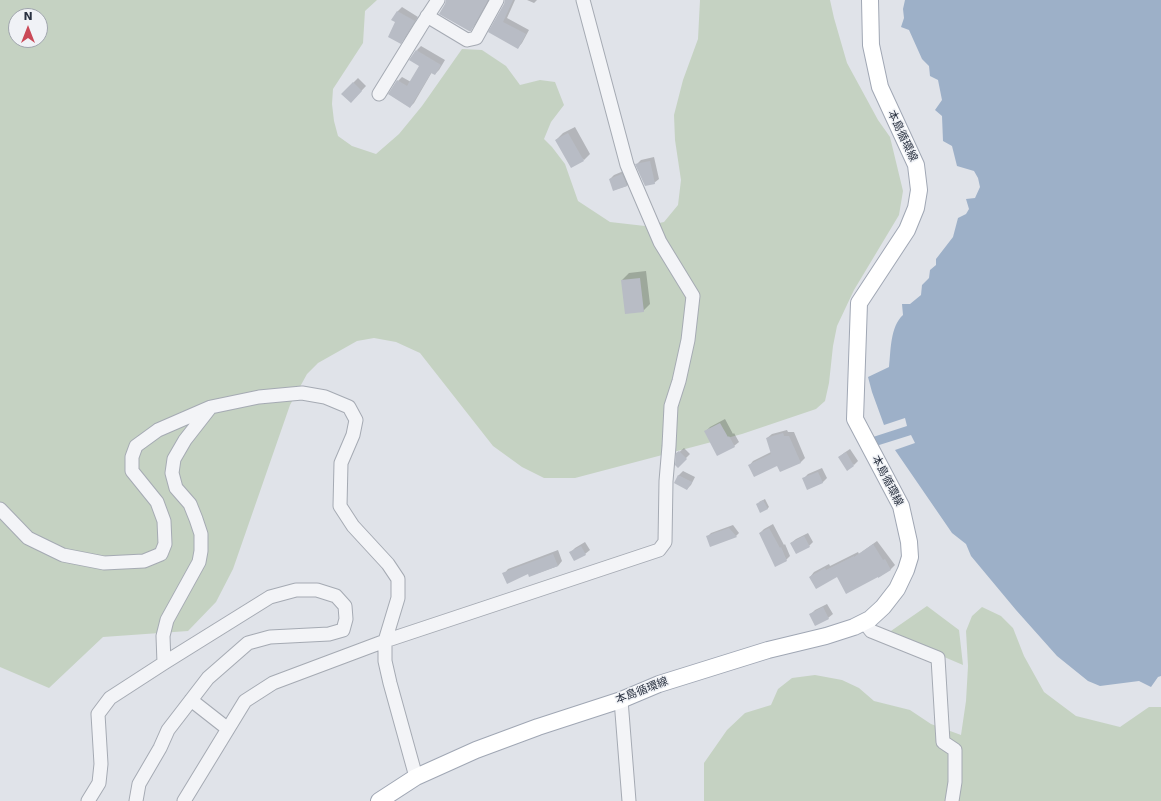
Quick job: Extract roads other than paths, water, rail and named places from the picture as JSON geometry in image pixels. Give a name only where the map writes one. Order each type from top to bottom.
[{"type":"main road","name":"本島循環線","points":[[379,801],[416,777],[476,750],[538,727],[621,700],[659,684],[768,650],[826,636],[854,627],[870,619],[883,607],[897,589],[910,557],[909,542],[901,506],[855,419],[859,304],[907,230],[916,208],[919,190],[916,165],[880,87],[871,45],[870,0]]},
{"type":"street","points":[[379,94],[438,0]]},
{"type":"street","points":[[428,16],[467,40],[476,38],[497,0]]},
{"type":"street","points":[[184,801],[246,701],[273,683],[386,640],[659,550],[665,542],[666,481],[671,406],[679,381],[688,340],[693,296],[660,242],[627,165],[583,0]]},
{"type":"street","points":[[0,509],[28,538],[63,555],[104,563],[144,561],[161,554],[165,544],[164,521],[157,502],[132,472],[132,457],[136,446],[158,430],[211,407],[259,398],[302,393],[325,397],[349,407],[356,420],[353,435],[341,463],[340,506],[353,526],[388,564],[398,580],[398,598],[386,640],[385,661],[416,777]]},
{"type":"street","points":[[164,663],[163,636],[167,620],[199,562],[201,534],[190,504],[176,488],[172,473],[174,459],[185,440],[211,407]]},
{"type":"street","points":[[88,801],[99,783],[101,764],[98,714],[110,698],[270,597],[296,590],[317,590],[336,596],[345,606],[346,619],[343,630],[329,634],[270,637],[248,643],[208,678],[168,730],[160,748],[139,784],[136,801]]},
{"type":"street","points":[[864,622],[871,631],[938,658],[943,742],[955,750],[955,782],[952,801]]},
{"type":"street","points":[[191,700],[228,729]]},
{"type":"street","points":[[621,700],[629,801]]},
{"type":"water","points":[[905,0],[1161,0],[1161,676],[1158,677],[1151,687],[1139,681],[1100,686],[1088,681],[1057,656],[971,556],[966,544],[952,533],[895,450],[915,443],[911,435],[876,446],[873,437],[907,426],[905,418],[884,425],[868,377],[889,367],[893,332],[903,315],[902,304],[910,304],[921,295],[922,285],[929,278],[930,270],[936,265],[936,259],[953,237],[958,218],[966,214],[969,209],[966,199],[975,198],[980,187],[978,178],[974,171],[957,166],[952,146],[943,141],[942,116],[935,110],[942,100],[938,80],[930,76],[929,66],[922,59],[909,30],[901,27],[904,18],[903,9]]}]
